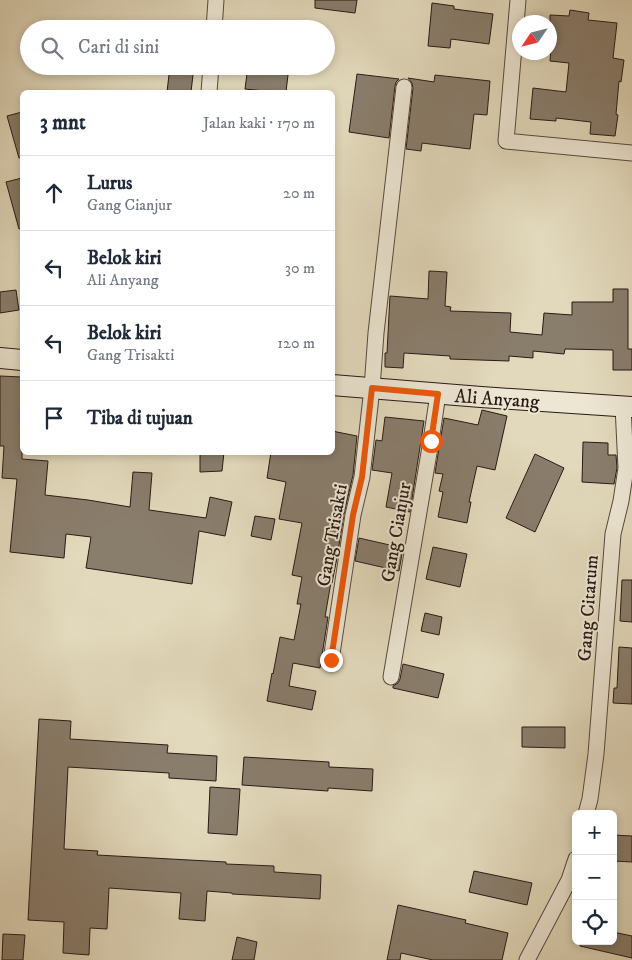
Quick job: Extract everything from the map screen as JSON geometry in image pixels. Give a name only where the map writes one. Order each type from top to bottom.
[{"type":"street","points":[[215,20],[216,0]]},
{"type":"street","points":[[518,0],[506,141],[632,153]]},
{"type":"street","points":[[209,90],[210,75]]},
{"type":"street","name":"Gang Trisakti","points":[[331,660],[353,515],[362,477],[404,87]]},
{"type":"street","points":[[0,358],[20,360]]},
{"type":"street","name":"Ali Anyang","points":[[335,385],[627,406]]},
{"type":"street","name":"Gang Cianjur","points":[[391,677],[438,394]]},
{"type":"street","name":"Gang Citarum","points":[[587,810],[596,754],[612,534],[621,501],[626,468],[627,406]]},
{"type":"street","points":[[527,960],[572,873]]},
{"type":"building","points":[[315,0],[357,0],[355,13],[315,8]]},
{"type":"building","points":[[432,3],[454,6],[454,9],[493,14],[489,44],[451,39],[450,48],[428,46]]},
{"type":"building","points":[[570,10],[589,13],[588,20],[617,23],[613,58],[624,60],[621,82],[619,81],[615,136],[590,134],[591,122],[556,118],[556,121],[530,119],[533,88],[566,92],[569,63],[550,61],[557,60],[557,15],[569,16]]},
{"type":"building","points":[[357,74],[399,79],[395,86],[389,138],[349,132]]},
{"type":"building","points":[[169,75],[193,75],[191,90],[167,90]]},
{"type":"building","points":[[247,75],[288,75],[286,90],[245,89]]},
{"type":"building","points":[[435,75],[490,81],[487,115],[474,114],[470,149],[422,143],[421,151],[406,149],[413,88],[408,78],[434,82]]},
{"type":"building","points":[[20,113],[20,158],[19,158],[7,116]]},
{"type":"building","points":[[20,178],[19,229],[6,182]]},
{"type":"building","points":[[429,271],[447,272],[445,306],[451,307],[450,311],[511,313],[510,332],[542,335],[544,313],[572,315],[572,302],[613,302],[613,289],[628,289],[628,349],[632,349],[632,370],[613,370],[613,350],[565,349],[564,354],[533,351],[533,358],[509,356],[509,361],[450,359],[450,356],[404,353],[403,368],[385,367],[390,296],[428,299]]},
{"type":"building","points":[[16,290],[19,310],[0,313],[0,292]]},
{"type":"building","points":[[0,376],[20,377],[20,455],[22,455],[22,459],[48,461],[45,495],[130,507],[133,472],[152,473],[149,510],[206,518],[210,497],[232,502],[225,536],[199,531],[192,584],[86,568],[91,537],[66,534],[64,558],[10,552],[17,479],[2,478],[4,446],[0,446]]},
{"type":"building","points":[[482,410],[507,416],[495,470],[477,466],[469,502],[471,502],[467,523],[438,517],[443,492],[439,491],[443,474],[435,473],[444,418],[478,425]]},
{"type":"building","points":[[385,417],[424,421],[410,512],[386,507],[392,473],[372,470],[376,440],[382,441]]},
{"type":"building","points":[[335,432],[357,436],[353,475],[325,617],[328,617],[320,668],[293,663],[289,686],[316,691],[312,710],[267,701],[280,637],[294,640],[301,604],[297,604],[302,577],[292,575],[302,523],[279,519],[286,482],[267,478],[271,455],[335,455]]},
{"type":"building","points":[[583,442],[608,443],[608,455],[616,455],[617,468],[614,484],[582,482]]},
{"type":"building","points":[[535,454],[564,468],[535,532],[506,518]]},
{"type":"building","points":[[200,455],[224,455],[222,471],[200,472]]},
{"type":"building","points":[[255,516],[275,519],[271,540],[251,536]]},
{"type":"building","points":[[359,538],[403,548],[399,571],[355,561]]},
{"type":"building","points":[[433,547],[467,554],[460,587],[426,579]]},
{"type":"building","points":[[622,580],[632,580],[632,622],[620,621]]},
{"type":"building","points":[[425,613],[442,617],[439,635],[421,631]]},
{"type":"building","points":[[619,647],[632,648],[632,704],[613,703],[614,688],[617,688]]},
{"type":"building","points":[[403,664],[444,674],[438,698],[393,688],[400,679]]},
{"type":"building","points":[[39,719],[71,721],[70,739],[168,745],[167,753],[217,756],[216,781],[169,778],[169,773],[68,767],[64,849],[98,851],[97,855],[274,866],[274,872],[321,875],[320,899],[207,891],[205,921],[179,919],[181,893],[109,888],[107,929],[90,928],[89,955],[63,953],[64,922],[28,920]]},
{"type":"building","points":[[522,727],[565,727],[565,748],[522,747]]},
{"type":"building","points":[[244,757],[329,762],[329,767],[373,769],[372,791],[328,788],[328,791],[242,785]]},
{"type":"building","points":[[210,787],[240,789],[237,835],[208,833]]},
{"type":"building","points":[[617,835],[632,836],[632,862],[617,861]]},
{"type":"building","points":[[474,871],[532,883],[527,905],[469,892]]},
{"type":"building","points":[[398,905],[466,920],[465,923],[508,933],[502,960],[433,960],[401,953],[400,960],[387,960]]},
{"type":"building","points":[[617,933],[632,936],[632,958],[580,946],[617,945]]},
{"type":"building","points":[[3,934],[25,935],[23,960],[2,960]]},
{"type":"building","points":[[237,937],[257,942],[254,960],[232,960]]},
{"type":"route","points":[[331,660],[353,515],[362,477],[372,388],[438,394],[431,441]]}]
